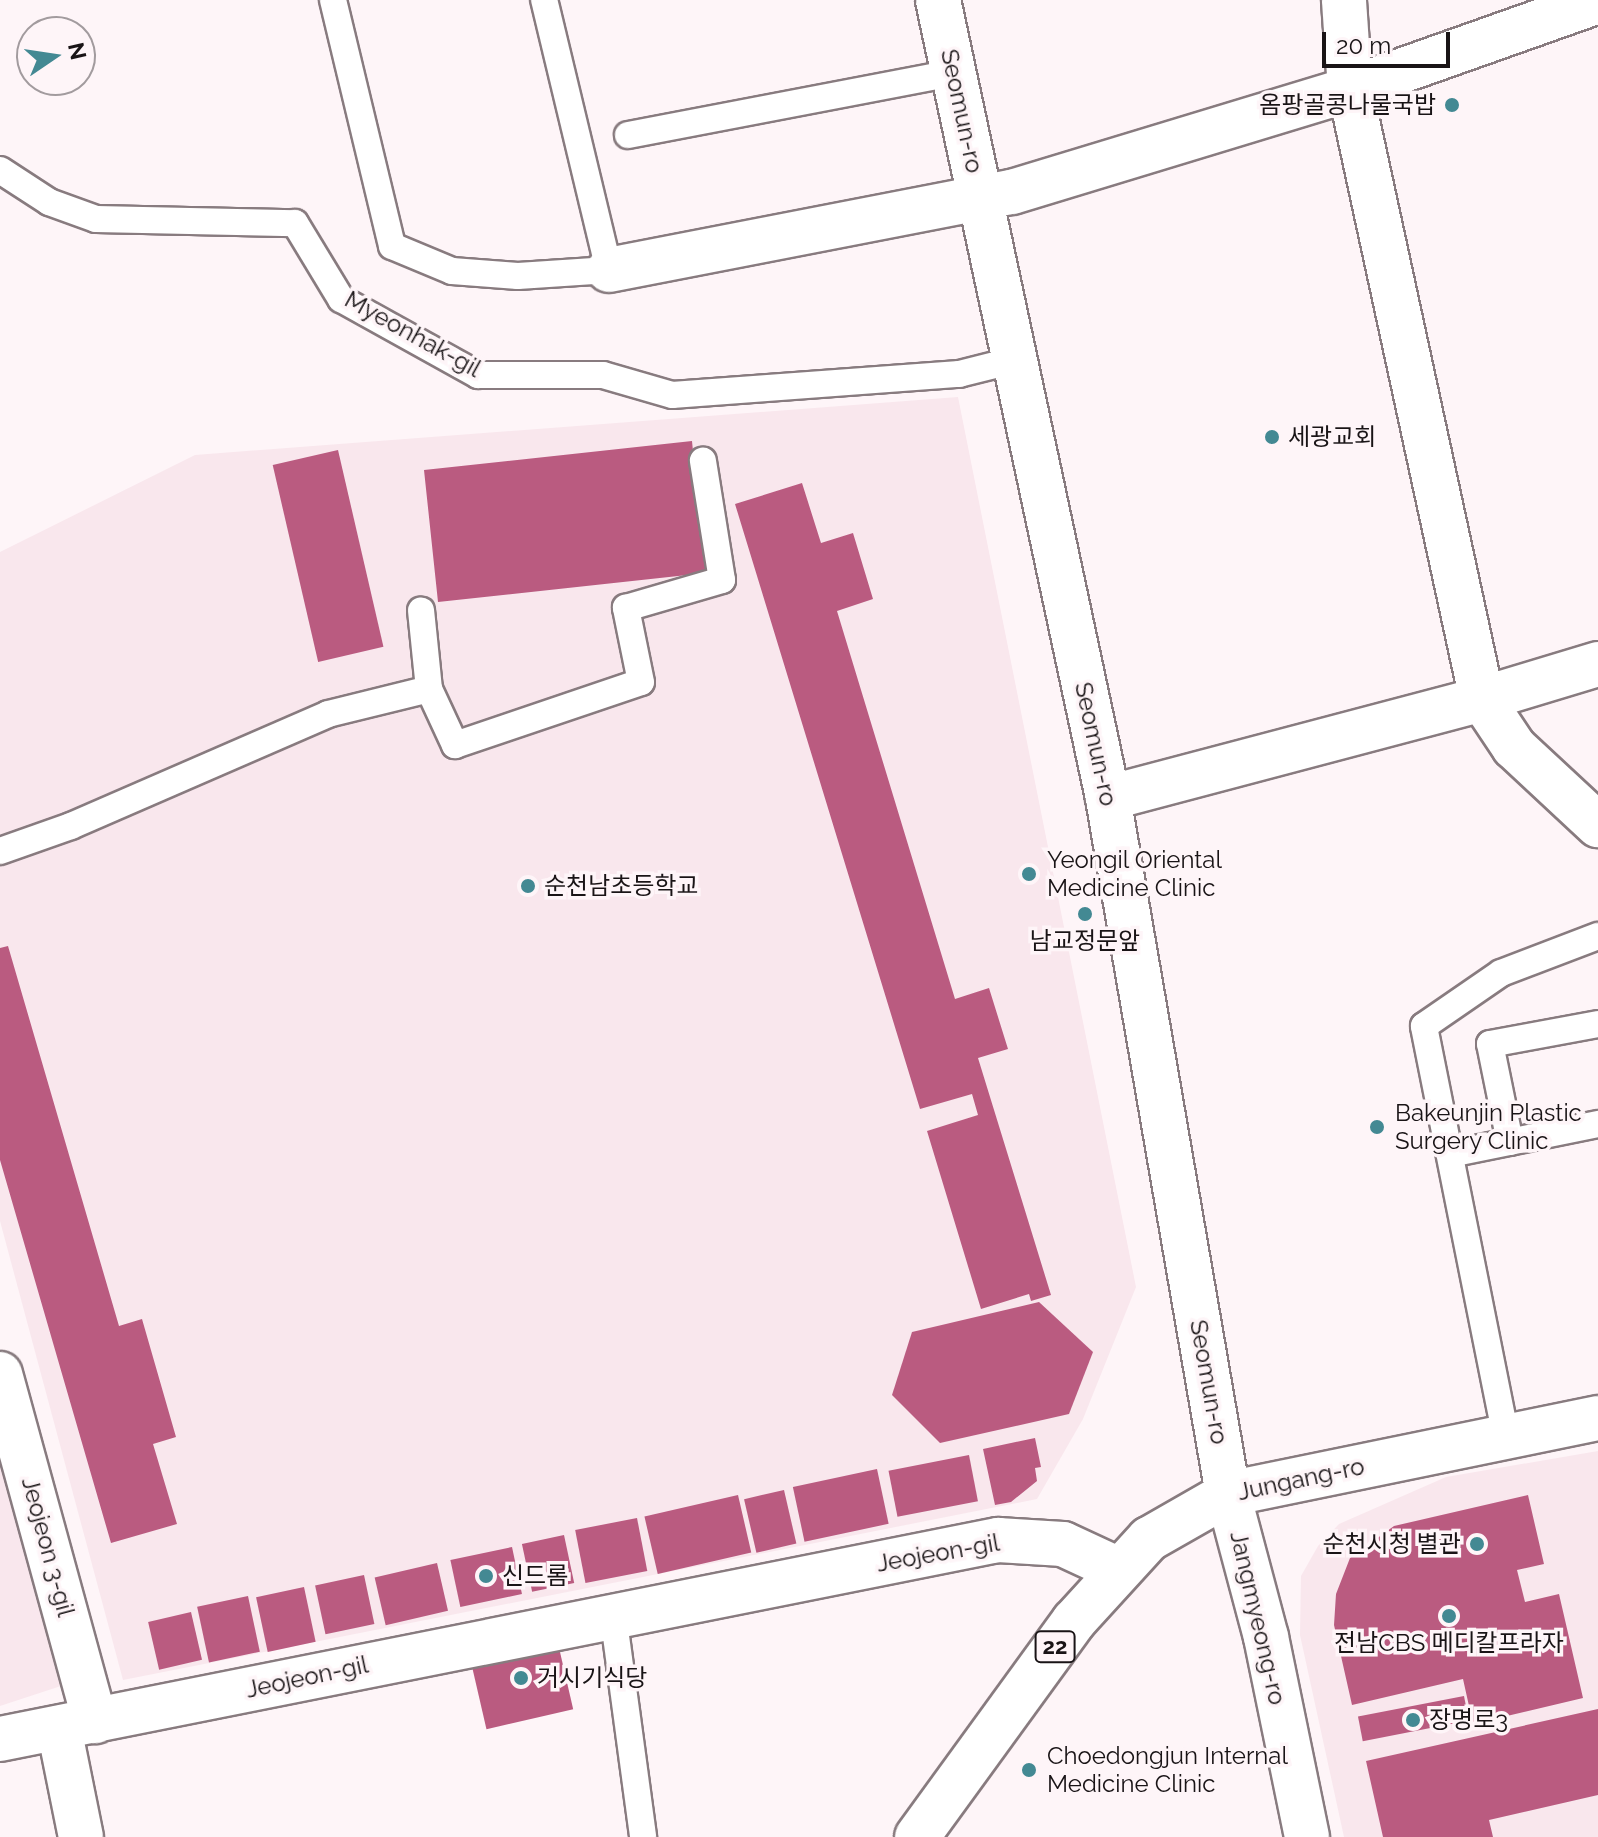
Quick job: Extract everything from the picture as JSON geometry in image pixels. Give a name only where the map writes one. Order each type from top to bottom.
[{"type":"street","name":"Seomun-ro","points":[[938,0],[1108,798],[1228,1494]]},
{"type":"street","points":[[1344,0],[1350,89],[1482,699],[1514,747],[1598,825]]},
{"type":"street","points":[[609,270],[981,199],[1350,89],[1598,1]]},
{"type":"street","points":[[1108,798],[1482,699],[1598,664]]},
{"type":"street","name":"Jeojeon 3-gil","points":[[0,1374],[77,1724],[81,1837]]},
{"type":"street","name":"Jungang-ro","points":[[917,1837],[1117,1569],[1149,1539],[1228,1494],[1598,1418]]},
{"type":"street","name":"Jangmyeong-ro","points":[[1228,1494],[1266,1637],[1307,1837]]},
{"type":"street","name":"Jeojeon-gil","points":[[0,1739],[613,1614],[998,1540],[1063,1544],[1117,1569]]},
{"type":"lane","points":[[333,0],[392,246],[452,271],[518,276],[609,270],[544,0]]},
{"type":"lane","points":[[628,135],[954,73]]},
{"type":"lane","name":"Myeonhak-gil","points":[[0,170],[49,202],[96,219],[295,223],[341,299],[478,375],[603,375],[672,395],[959,374],[1015,360]]},
{"type":"lane","points":[[421,610],[429,689],[455,745],[641,682],[626,608],[722,580],[703,461]]},
{"type":"lane","points":[[0,851],[87,820],[328,714],[429,689]]},
{"type":"lane","points":[[1506,1437],[1424,1026],[1501,973],[1564,945],[1588,944],[1598,936]]},
{"type":"lane","points":[[1510,1142],[1490,1044],[1598,1024]]},
{"type":"lane","points":[[1450,1154],[1598,1124]]},
{"type":"lane","points":[[613,1614],[643,1837]]},
{"type":"shaded area","name":"순천남초등학교","points":[[958,397],[1136,1287],[1083,1419],[1037,1499],[123,1680],[0,1221],[0,552],[195,455]]},
{"type":"shaded area","points":[[0,1449],[64,1685],[0,1706]]},
{"type":"shaded area","points":[[1598,1451],[1598,1837],[1344,1837],[1300,1635],[1301,1576],[1318,1546],[1339,1524],[1446,1477]]},
{"type":"building","points":[[692,441],[698,502],[715,572],[438,602],[424,470]]},
{"type":"building","points":[[338,450],[383,647],[318,662],[273,465]]},
{"type":"building","points":[[802,483],[821,543],[853,533],[873,599],[837,611],[955,999],[989,988],[1008,1049],[978,1058],[1051,1295],[1031,1301],[1029,1294],[981,1309],[927,1131],[978,1115],[972,1094],[920,1109],[735,504]]},
{"type":"building","points":[[8,946],[119,1326],[142,1319],[176,1437],[153,1444],[177,1524],[111,1543],[0,1160],[0,948]]},
{"type":"building","points":[[1039,1302],[1093,1352],[1069,1414],[940,1443],[892,1395],[912,1332]]},
{"type":"building","points":[[1035,1438],[1041,1467],[1035,1468],[1037,1481],[1011,1502],[995,1505],[983,1449]]},
{"type":"building","points":[[969,1455],[978,1501],[897,1517],[889,1471]]},
{"type":"building","points":[[877,1469],[889,1524],[805,1542],[793,1487]]},
{"type":"building","points":[[784,1490],[796,1544],[756,1553],[744,1499]]},
{"type":"building","points":[[738,1495],[751,1552],[658,1574],[644,1517]]},
{"type":"building","name":"전남CBS 메디칼프라자","points":[[1528,1495],[1544,1564],[1517,1570],[1525,1602],[1559,1594],[1583,1698],[1473,1724],[1463,1679],[1352,1705],[1334,1625],[1336,1594],[1350,1558],[1394,1526]]},
{"type":"building","points":[[637,1518],[647,1571],[585,1583],[575,1530]]},
{"type":"building","points":[[564,1535],[574,1583],[532,1592],[522,1544]]},
{"type":"building","points":[[512,1547],[522,1594],[460,1607],[450,1560]]},
{"type":"building","points":[[437,1563],[448,1611],[386,1625],[375,1577]]},
{"type":"building","points":[[364,1575],[374,1624],[325,1634],[315,1585]]},
{"type":"building","points":[[304,1587],[316,1642],[268,1652],[256,1597]]},
{"type":"building","points":[[248,1596],[260,1652],[209,1663],[197,1607]]},
{"type":"building","points":[[191,1612],[202,1660],[159,1670],[148,1622]]},
{"type":"building","points":[[557,1639],[573,1709],[486,1729],[470,1659]]},
{"type":"building","name":"장명로3","points":[[1464,1696],[1469,1721],[1363,1741],[1358,1717]]},
{"type":"building","points":[[1598,1709],[1598,1795],[1489,1820],[1493,1837],[1383,1837],[1366,1761]]},
{"type":"place","name":"옴팡골콩나물국밥","points":[[1452,105]]},
{"type":"place","name":"세광교회","points":[[1272,437]]},
{"type":"place","name":"Yeongil Oriental Medicine Clinic","points":[[1029,874]]},
{"type":"place","name":"순천남초등학교","points":[[528,886]]},
{"type":"place","name":"남교정문앞","points":[[1085,914]]},
{"type":"place","name":"Bakeunjin Plastic Surgery Clinic","points":[[1377,1127]]},
{"type":"place","name":"순천시청 별관","points":[[1477,1544]]},
{"type":"place","name":"신드롬","points":[[486,1576]]},
{"type":"place","name":"전남CBS 메디칼프라자","points":[[1449,1616]]},
{"type":"place","name":"거시기식당","points":[[521,1678]]},
{"type":"place","name":"장명로3","points":[[1413,1720]]},
{"type":"place","name":"Choedongjun Internal Medicine Clinic","points":[[1029,1770]]}]
